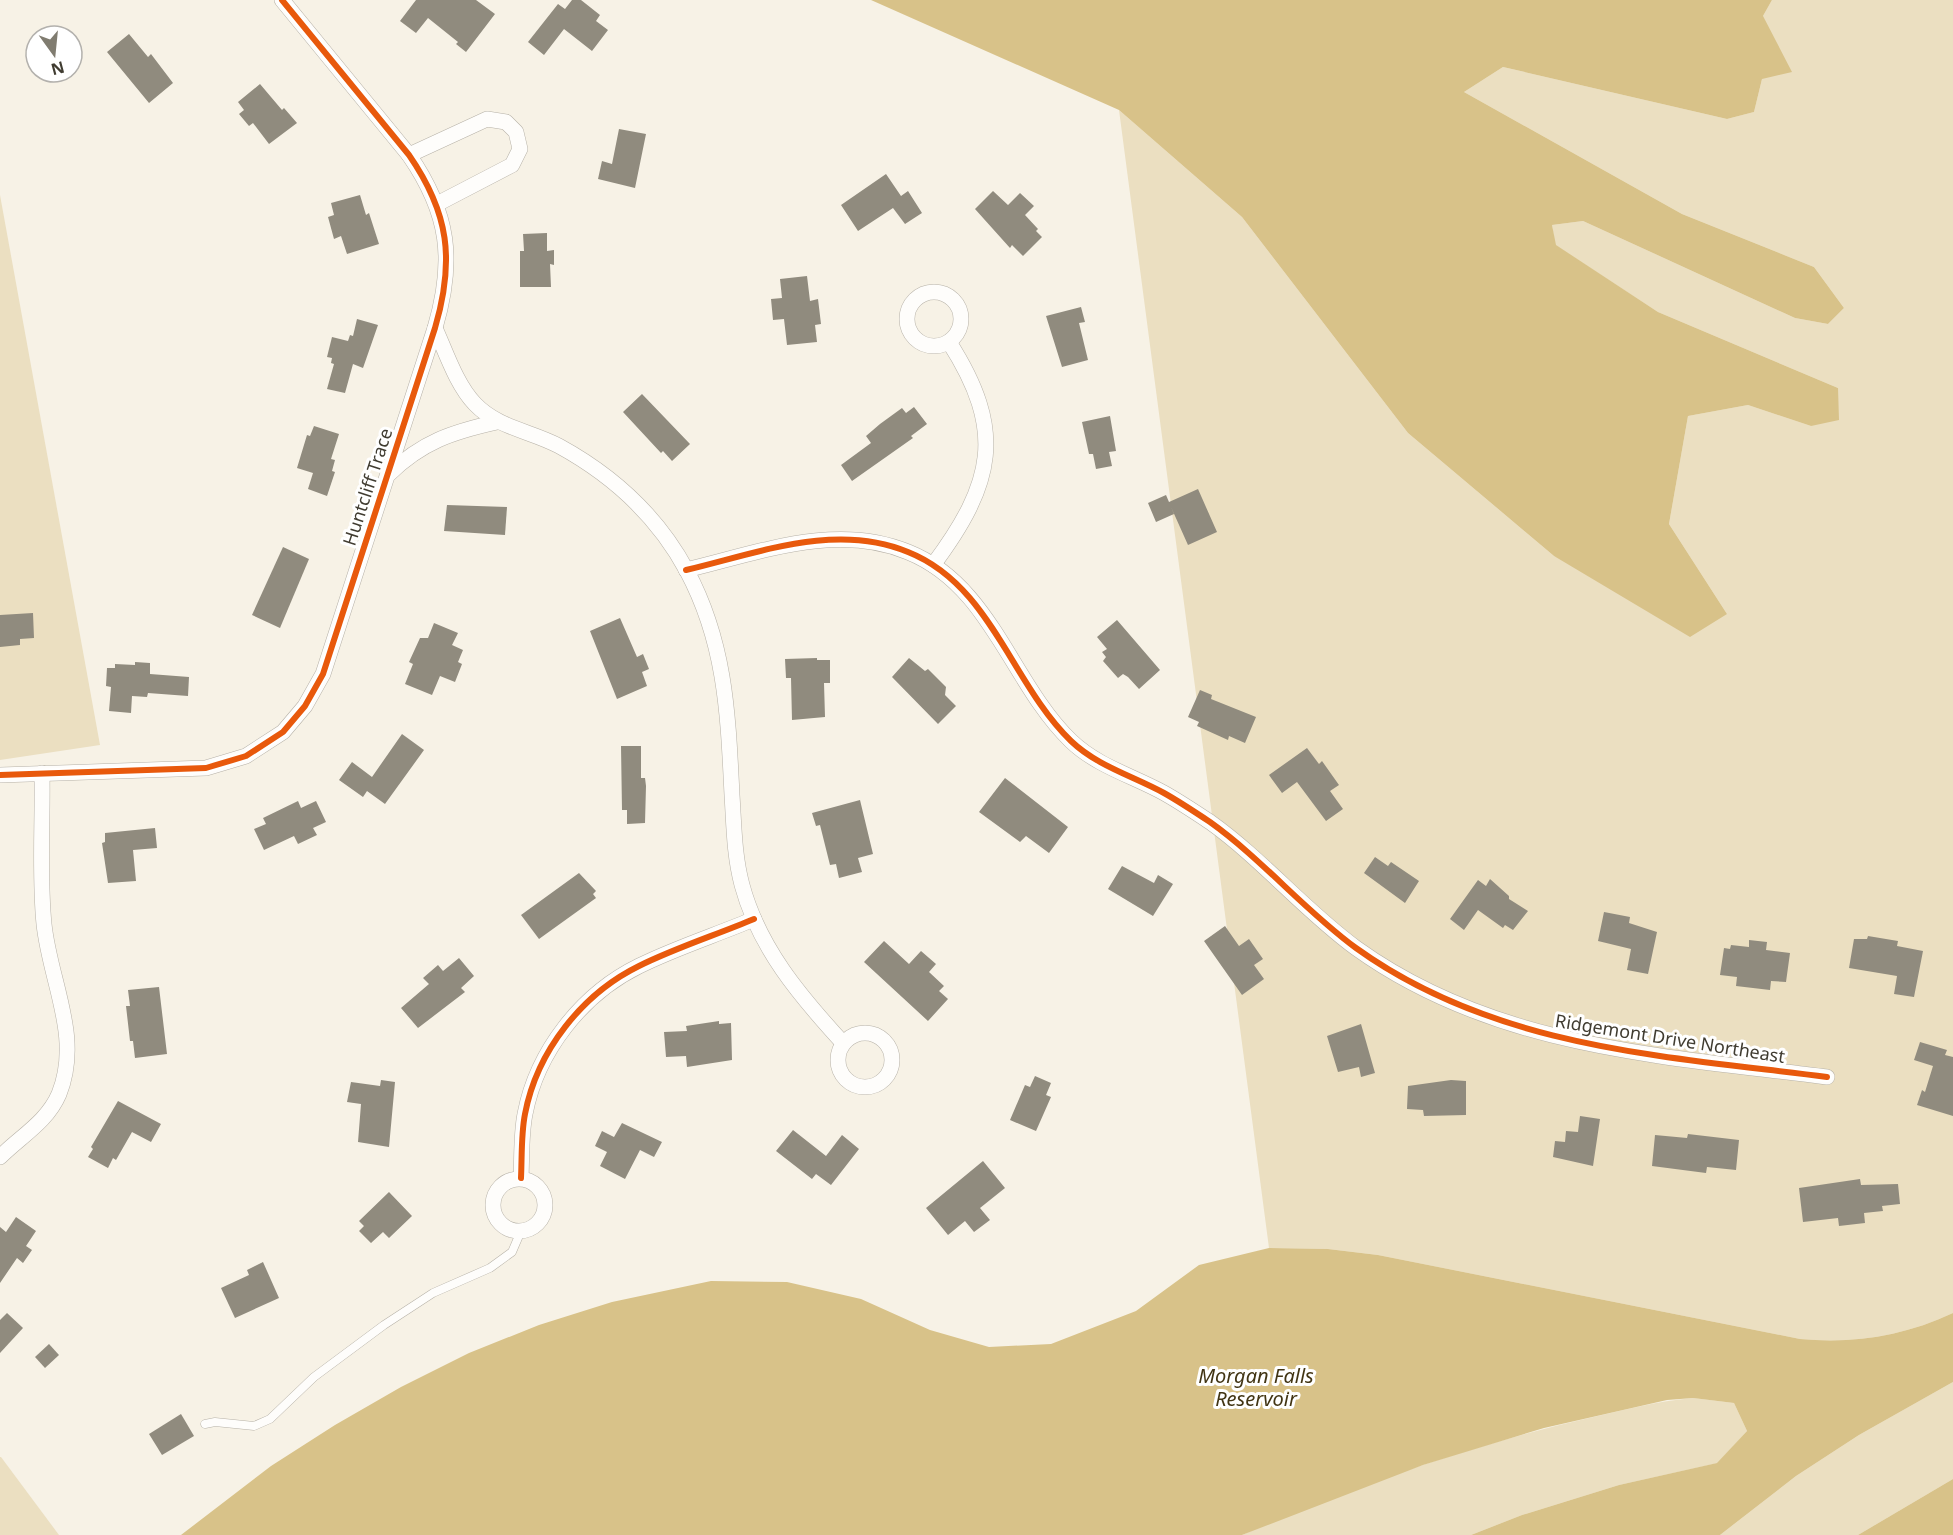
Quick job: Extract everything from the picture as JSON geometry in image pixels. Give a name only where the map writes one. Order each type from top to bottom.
[{"type":"street","name":"Huntcliff Trace","points":[[0,775],[206,768],[246,756],[283,732],[305,706],[323,674],[435,328],[444,297],[448,265],[446,236],[437,204],[425,178],[409,154],[282,0]]},
{"type":"street","points":[[409,154],[487,119],[506,122],[516,132],[520,149],[513,165],[437,204]]},
{"type":"street","points":[[435,328],[467,393],[475,404],[497,422],[558,446],[610,478],[652,520],[686,570],[708,616],[723,670],[735,848],[742,884],[754,919],[779,968],[802,998],[843,1043]]},
{"type":"street","points":[[933,565],[970,511],[980,486],[985,458],[985,429],[980,400],[969,374],[949,342]]},
{"type":"street","points":[[387,475],[410,454],[432,442],[459,430],[497,422]]},
{"type":"street","name":"Ridgemont Drive Northeast","points":[[686,570],[810,541],[841,538],[888,544],[933,565],[971,599],[1046,713],[1073,743],[1103,765],[1164,793],[1209,821],[1237,843],[1324,923],[1394,973],[1468,1010],[1542,1034],[1618,1050],[1827,1077]]},
{"type":"street","points":[[0,1157],[47,1114],[58,1096],[66,1073],[69,1050],[68,1031],[50,960],[44,922],[42,773]]},
{"type":"street","points":[[520,1178],[525,1113],[537,1074],[556,1039],[582,1007],[607,985],[639,966],[754,919]]},
{"type":"street","points":[[520,1178],[537,1185],[545,1200],[540,1220],[532,1228],[521,1231],[509,1230],[494,1214],[492,1203],[501,1185],[520,1178]]},
{"type":"lane","points":[[205,1425],[215,1422],[254,1426],[270,1419],[314,1377],[384,1325],[433,1293],[490,1268],[512,1252],[521,1231]]},
{"type":"shaded area","points":[[1772,0],[1953,0],[1953,1313],[1935,1321],[1878,1337],[1840,1340],[1800,1339],[1378,1255],[1328,1249],[1269,1248],[1119,110],[1242,217],[1408,433],[1554,556],[1727,614],[1669,524],[1688,416],[1748,405],[1811,426],[1838,388],[1658,312],[1555,245],[1552,225],[1583,221],[1795,318],[1828,324],[1844,308],[1814,267],[1682,214],[1464,92],[1503,67],[1727,119],[1754,112],[1762,79],[1763,16]]},
{"type":"shaded area","points":[[0,195],[100,745],[0,760]]},
{"type":"shaded area","points":[[1953,1382],[1953,1479],[1858,1535],[1720,1535],[1796,1476],[1859,1435]]},
{"type":"shaded area","points":[[1693,1398],[1734,1403],[1747,1431],[1718,1463],[1619,1485],[1522,1515],[1471,1535],[1242,1535],[1326,1500],[1457,1454],[1589,1418]]},
{"type":"shaded area","points":[[1,1457],[59,1535],[0,1535]]},
{"type":"water","points":[[871,0],[1772,0],[1763,16],[1792,72],[1762,79],[1754,112],[1727,119],[1503,67],[1464,92],[1682,214],[1814,267],[1844,308],[1828,324],[1795,318],[1583,221],[1552,225],[1556,245],[1658,312],[1838,388],[1839,420],[1811,426],[1748,405],[1688,416],[1669,524],[1727,614],[1690,637],[1554,556],[1408,433],[1242,217],[1119,110]]},
{"type":"water","name":"Morgan Falls Reservoir","points":[[1269,1248],[1328,1249],[1378,1255],[1800,1339],[1859,1339],[1897,1333],[1953,1313],[1953,1382],[1859,1435],[1796,1476],[1720,1535],[1471,1535],[1522,1515],[1619,1485],[1717,1463],[1747,1431],[1734,1403],[1693,1398],[1667,1400],[1544,1428],[1423,1465],[1242,1535],[181,1535],[271,1466],[335,1425],[401,1387],[469,1353],[539,1325],[612,1302],[711,1281],[787,1282],[861,1299],[930,1330],[989,1347],[1051,1344],[1136,1311],[1199,1265]]},
{"type":"water","points":[[1953,1479],[1953,1535],[1858,1535]]},
{"type":"building","points":[[416,0],[476,0],[495,14],[466,52],[456,44],[458,42],[428,18],[416,33],[400,21]]},
{"type":"building","points":[[572,0],[581,0],[600,15],[596,21],[608,30],[592,51],[564,29],[544,55],[528,42],[558,4],[565,9]]},
{"type":"building","points":[[129,34],[148,57],[151,54],[173,83],[149,103],[107,52]]},
{"type":"building","points":[[260,84],[282,110],[284,108],[297,123],[269,144],[253,123],[249,126],[239,114],[244,110],[238,102]]},
{"type":"building","points":[[619,129],[646,134],[635,188],[598,179],[602,161],[612,164]]},
{"type":"building","points":[[886,174],[901,196],[908,191],[922,213],[905,224],[893,208],[858,231],[841,205]]},
{"type":"building","points":[[993,191],[1008,205],[1020,193],[1034,206],[1025,215],[1042,237],[1023,256],[1012,245],[1010,248],[975,209]]},
{"type":"building","points":[[360,195],[366,215],[369,213],[379,244],[347,254],[341,236],[334,239],[328,217],[334,215],[331,203]]},
{"type":"building","points":[[547,233],[547,251],[554,250],[554,265],[550,264],[551,287],[520,287],[520,251],[524,251],[523,234]]},
{"type":"building","points":[[807,276],[810,301],[818,299],[821,324],[815,325],[817,342],[787,345],[784,319],[773,320],[771,299],[782,298],[780,279]]},
{"type":"building","points":[[1081,307],[1085,322],[1079,323],[1088,360],[1062,367],[1046,316]]},
{"type":"building","points":[[357,319],[378,325],[363,368],[353,364],[345,393],[327,389],[334,364],[331,363],[332,358],[327,357],[332,337],[348,341],[350,335],[353,336]]},
{"type":"building","points":[[642,394],[690,444],[672,461],[663,451],[661,453],[623,412]]},
{"type":"building","points":[[914,407],[927,424],[911,436],[913,438],[852,481],[841,465],[871,443],[866,436],[880,424],[902,408],[906,413]]},
{"type":"building","points":[[1110,416],[1116,451],[1109,452],[1112,466],[1096,469],[1093,454],[1089,454],[1082,422]]},
{"type":"building","points":[[314,426],[339,434],[331,459],[335,460],[332,471],[335,472],[327,496],[308,489],[313,473],[297,468],[307,435],[310,436]]},
{"type":"building","points":[[1198,489],[1217,532],[1188,545],[1171,507],[1174,514],[1156,522],[1148,503],[1166,495],[1169,502]]},
{"type":"building","points":[[447,505],[507,507],[505,535],[444,531]]},
{"type":"building","points":[[283,547],[309,559],[280,628],[252,615]]},
{"type":"building","points":[[33,613],[34,638],[20,639],[20,645],[0,647],[0,615]]},
{"type":"building","points":[[620,618],[637,657],[643,654],[649,669],[642,672],[647,686],[617,699],[590,631]]},
{"type":"building","points":[[1117,620],[1160,670],[1139,689],[1123,674],[1118,678],[1103,661],[1106,657],[1102,652],[1107,649],[1097,637]]},
{"type":"building","points":[[434,623],[458,633],[452,645],[463,650],[458,662],[462,664],[455,682],[440,676],[432,695],[405,684],[413,664],[409,662],[420,638],[428,638]]},
{"type":"building","points":[[817,658],[817,660],[830,660],[830,683],[824,683],[825,717],[792,720],[791,678],[786,678],[785,659]]},
{"type":"building","points":[[909,658],[925,671],[928,669],[946,687],[945,695],[956,706],[938,724],[892,677]]},
{"type":"building","points":[[135,662],[150,663],[150,674],[189,677],[188,696],[148,693],[147,697],[132,696],[131,713],[109,711],[111,687],[106,686],[107,668],[115,668],[115,664],[135,665]]},
{"type":"building","points":[[1200,690],[1212,695],[1211,699],[1256,717],[1245,743],[1229,736],[1228,740],[1197,726],[1199,722],[1188,717]]},
{"type":"building","points":[[402,734],[424,750],[385,804],[367,791],[363,797],[339,780],[352,762],[372,777]]},
{"type":"building","points":[[621,746],[641,746],[641,778],[645,778],[646,786],[645,823],[627,824],[627,810],[622,810]]},
{"type":"building","points":[[1307,748],[1319,764],[1322,761],[1339,785],[1330,791],[1343,809],[1326,821],[1297,782],[1282,793],[1269,775]]},
{"type":"building","points":[[1005,778],[1068,827],[1049,853],[1026,836],[1020,842],[979,812]]},
{"type":"building","points":[[860,800],[873,854],[858,858],[862,872],[839,878],[836,864],[830,865],[820,825],[816,826],[812,813]]},
{"type":"building","points":[[298,801],[301,808],[316,801],[326,822],[313,828],[317,835],[298,844],[294,836],[264,850],[254,829],[266,824],[263,818]]},
{"type":"building","points":[[155,828],[157,848],[133,850],[136,881],[108,883],[102,843],[105,842],[105,833]]},
{"type":"building","points":[[1375,857],[1388,866],[1391,862],[1419,881],[1405,903],[1364,873]]},
{"type":"building","points":[[1122,866],[1154,883],[1158,875],[1173,884],[1153,916],[1108,889]]},
{"type":"building","points":[[579,873],[596,891],[593,894],[596,898],[539,939],[521,915]]},
{"type":"building","points":[[1490,879],[1509,896],[1509,899],[1528,911],[1513,930],[1505,925],[1503,928],[1478,910],[1464,930],[1450,919],[1478,880],[1486,886]]},
{"type":"building","points":[[1604,912],[1630,917],[1629,923],[1657,932],[1648,974],[1627,970],[1631,949],[1598,941]]},
{"type":"building","points":[[1225,926],[1239,946],[1249,939],[1263,959],[1254,965],[1264,979],[1242,995],[1204,941]]},
{"type":"building","points":[[1868,936],[1898,941],[1897,946],[1923,951],[1914,997],[1894,994],[1897,976],[1849,968],[1854,939],[1867,939]]},
{"type":"building","points":[[1749,940],[1767,942],[1766,950],[1790,953],[1786,982],[1771,981],[1770,990],[1736,986],[1737,977],[1720,975],[1724,948],[1730,949],[1731,945],[1749,947]]},
{"type":"building","points":[[884,941],[909,964],[921,951],[936,964],[929,972],[944,986],[939,991],[948,999],[928,1021],[864,962]]},
{"type":"building","points":[[459,958],[474,976],[461,988],[465,992],[418,1028],[401,1008],[429,984],[423,978],[438,965],[443,971]]},
{"type":"building","points":[[159,987],[167,1054],[135,1058],[133,1041],[130,1041],[126,1006],[130,1006],[128,990]]},
{"type":"building","points":[[719,1021],[719,1024],[731,1023],[732,1060],[687,1067],[686,1056],[666,1057],[664,1032],[687,1031],[686,1026]]},
{"type":"building","points":[[1361,1024],[1375,1073],[1361,1077],[1359,1067],[1338,1072],[1327,1036]]},
{"type":"building","points":[[1920,1042],[1947,1050],[1945,1055],[1953,1057],[1953,1116],[1917,1105],[1922,1090],[1925,1092],[1933,1066],[1914,1060]]},
{"type":"building","points":[[1035,1076],[1051,1083],[1046,1095],[1051,1097],[1036,1131],[1010,1120],[1025,1085],[1030,1087]]},
{"type":"building","points":[[381,1080],[395,1082],[389,1147],[358,1142],[361,1104],[347,1102],[351,1082],[380,1086]]},
{"type":"building","points":[[1451,1080],[1466,1081],[1466,1115],[1424,1116],[1423,1110],[1407,1109],[1408,1086]]},
{"type":"building","points":[[118,1101],[161,1124],[151,1142],[132,1132],[116,1160],[113,1158],[108,1168],[88,1157],[93,1149],[91,1147]]},
{"type":"building","points":[[1580,1116],[1600,1119],[1593,1166],[1553,1157],[1555,1141],[1565,1142],[1566,1131],[1578,1132]]},
{"type":"building","points":[[622,1123],[662,1142],[654,1157],[640,1150],[625,1179],[600,1166],[607,1152],[595,1146],[602,1131],[614,1137]]},
{"type":"building","points":[[793,1130],[826,1156],[842,1135],[859,1149],[831,1185],[816,1174],[812,1179],[776,1151]]},
{"type":"building","points":[[1688,1134],[1739,1140],[1736,1170],[1707,1167],[1706,1173],[1652,1166],[1655,1135],[1687,1138]]},
{"type":"building","points":[[983,1161],[1005,1188],[980,1208],[990,1220],[974,1232],[965,1221],[948,1235],[926,1208]]},
{"type":"building","points":[[1860,1179],[1861,1185],[1898,1184],[1900,1204],[1882,1206],[1883,1211],[1864,1213],[1865,1223],[1839,1226],[1838,1218],[1803,1222],[1799,1188]]},
{"type":"building","points":[[389,1192],[412,1216],[389,1238],[383,1232],[371,1243],[359,1231],[364,1226],[359,1221]]},
{"type":"building","points":[[16,1217],[36,1231],[26,1246],[32,1250],[23,1263],[17,1258],[0,1283],[0,1227],[6,1232]]},
{"type":"building","points":[[263,1262],[279,1298],[235,1318],[221,1288],[249,1275],[247,1270]]},
{"type":"building","points":[[7,1313],[23,1328],[0,1353],[0,1320]]},
{"type":"building","points":[[49,1344],[59,1355],[45,1368],[35,1357]]},
{"type":"building","points":[[181,1414],[194,1436],[162,1455],[149,1434]]},
{"type":"cycle path","points":[[0,775],[206,768],[246,756],[283,732],[305,706],[323,674],[435,328],[445,280],[446,259],[440,217],[433,197],[409,155],[282,0]]},
{"type":"cycle path","points":[[686,570],[769,549],[825,540],[881,543],[908,552],[936,567],[960,587],[998,637],[1050,718],[1081,750],[1182,803],[1210,822],[1229,836],[1337,933],[1356,948],[1409,981],[1465,1007],[1523,1027],[1582,1042],[1704,1062],[1827,1077]]},
{"type":"cycle path","points":[[521,1178],[522,1138],[531,1091],[551,1047],[581,1009],[599,992],[639,966],[754,919]]}]
